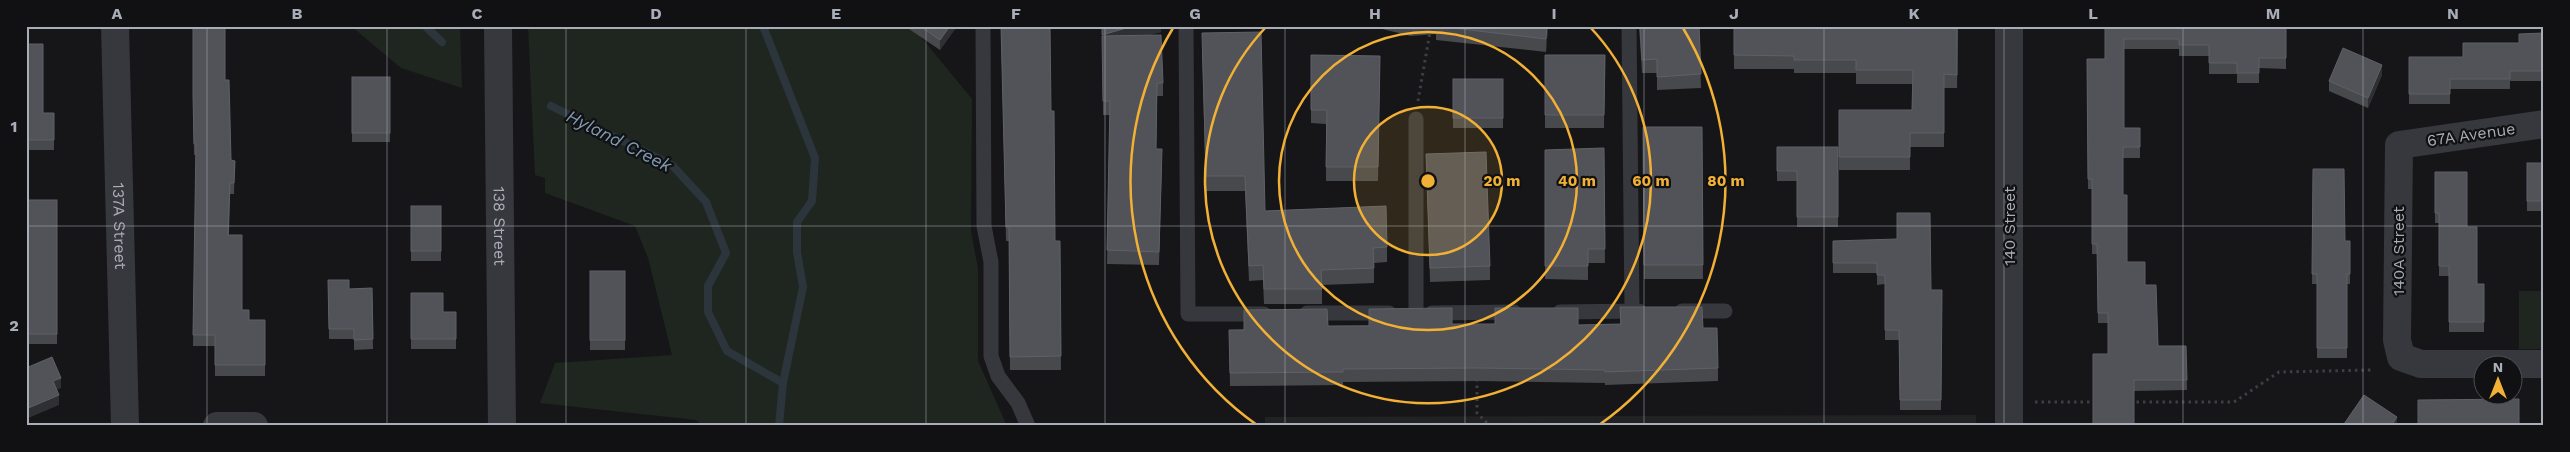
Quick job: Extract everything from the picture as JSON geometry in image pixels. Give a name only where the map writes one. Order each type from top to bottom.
[{"type":"street","name":"137A Street","points":[[115,26],[125,426]]},
{"type":"street","name":"138 Street","points":[[498,26],[502,426]]},
{"type":"street","name":"140 Street","points":[[2009,26],[2009,426]]},
{"type":"street","name":"67A Avenue","points":[[2398,145],[2544,124]]},
{"type":"street","name":"140A Street","points":[[2398,145],[2397,340],[2402,357],[2421,364],[2544,364]]},
{"type":"street","points":[[217,426],[254,426]]},
{"type":"lane","points":[[983,26],[984,226],[991,262],[991,356],[998,376],[1018,403],[1028,426]]},
{"type":"lane","points":[[1186,26],[1188,314],[1525,312]]},
{"type":"lane","points":[[1629,26],[1632,312]]},
{"type":"lane","points":[[1416,119],[1416,313]]},
{"type":"lane","points":[[1545,312],[1650,311]]},
{"type":"lane","points":[[1669,311],[1725,311]]},
{"type":"path","points":[[1416,119],[1431,26]]},
{"type":"path","points":[[2127,402],[2234,402],[2280,372],[2372,370]]},
{"type":"path","points":[[1477,377],[1477,413],[1490,426]]},
{"type":"path","points":[[2032,402],[2098,402]]},
{"type":"shaded area","points":[[351,26],[460,26],[462,88],[401,68]]},
{"type":"shaded area","points":[[528,26],[912,26],[972,99],[971,231],[978,269],[978,361],[1007,426],[703,426],[696,420],[540,403],[555,363],[672,355],[648,258],[635,226],[545,193],[545,178],[535,175]]},
{"type":"shaded area","points":[[2519,291],[2544,291],[2544,349],[2519,349]]},
{"type":"shaded area","points":[[1976,415],[1976,426],[1265,426],[1265,417]]},
{"type":"building","points":[[193,26],[225,26],[225,80],[229,80],[231,160],[235,161],[234,183],[230,183],[228,235],[242,235],[242,310],[249,310],[249,320],[265,320],[265,365],[215,365],[215,335],[193,335],[196,144],[194,144]]},
{"type":"building","points":[[920,26],[950,26],[940,40]]},
{"type":"building","points":[[1001,26],[1050,26],[1051,111],[1054,111],[1055,241],[1060,241],[1061,356],[1010,357],[1009,227],[1006,227]]},
{"type":"building","points":[[1102,26],[1133,26],[1102,35]]},
{"type":"building","points":[[1436,26],[1547,26],[1546,39]]},
{"type":"building","points":[[1640,26],[1699,26],[1701,74],[1657,77],[1657,59],[1642,60]]},
{"type":"building","points":[[1734,26],[1957,26],[1957,75],[1944,74],[1944,133],[1910,133],[1910,157],[1839,157],[1839,110],[1912,110],[1913,70],[1856,70],[1856,60],[1794,60],[1794,56],[1734,55]]},
{"type":"building","points":[[2105,26],[2286,26],[2286,58],[2259,58],[2259,73],[2237,73],[2237,63],[2209,63],[2209,45],[2179,45],[2179,39],[2124,39],[2124,128],[2140,128],[2140,147],[2123,147],[2123,195],[2127,195],[2127,262],[2145,262],[2145,285],[2156,285],[2158,346],[2186,346],[2187,380],[2134,380],[2134,426],[2093,426],[2093,354],[2108,354],[2108,313],[2098,313],[2097,244],[2092,244],[2092,179],[2088,179],[2087,59],[2105,59]]},
{"type":"building","points":[[1261,32],[1265,211],[1386,206],[1387,247],[1373,248],[1374,268],[1321,270],[1322,289],[1264,289],[1263,265],[1249,266],[1245,176],[1206,176],[1202,33]]},
{"type":"building","points":[[2544,33],[2544,71],[2510,71],[2510,79],[2450,79],[2450,94],[2409,94],[2409,57],[2463,57],[2463,43],[2519,43],[2519,34]]},
{"type":"building","points":[[1161,35],[1163,83],[1157,83],[1156,149],[1162,149],[1159,252],[1107,250],[1110,101],[1103,101],[1102,36]]},
{"type":"building","points":[[26,44],[43,44],[43,113],[54,113],[54,140],[27,140],[27,180]]},
{"type":"building","points":[[2343,48],[2382,65],[2368,98],[2329,81]]},
{"type":"building","points":[[1311,55],[1380,56],[1378,167],[1326,167],[1327,110],[1311,110]]},
{"type":"building","points":[[1545,55],[1605,55],[1604,115],[1545,115]]},
{"type":"building","points":[[352,77],[390,77],[390,133],[352,133]]},
{"type":"building","points":[[1453,79],[1503,79],[1503,118],[1453,118]]},
{"type":"building","points":[[1643,127],[1702,127],[1703,265],[1644,265]]},
{"type":"building","points":[[1777,147],[1838,147],[1838,217],[1797,217],[1797,171],[1777,171]]},
{"type":"building","points":[[1604,148],[1605,249],[1588,249],[1588,266],[1545,266],[1545,150]]},
{"type":"building","points":[[1486,152],[1490,266],[1430,268],[1426,154]]},
{"type":"building","points":[[2527,163],[2544,163],[2544,201],[2527,201]]},
{"type":"building","points":[[2313,169],[2344,169],[2345,241],[2350,241],[2350,274],[2347,274],[2347,348],[2317,348],[2317,274],[2312,274]]},
{"type":"building","points":[[2435,172],[2467,172],[2467,227],[2477,227],[2477,284],[2484,284],[2484,322],[2449,322],[2449,266],[2439,266],[2439,213],[2435,213]]},
{"type":"building","points":[[26,200],[57,200],[57,334],[26,334]]},
{"type":"building","points":[[411,206],[441,206],[441,251],[411,251]]},
{"type":"building","points":[[1897,213],[1930,213],[1931,290],[1942,290],[1941,400],[1900,400],[1899,330],[1885,330],[1885,275],[1877,275],[1877,263],[1833,263],[1833,241],[1897,239]]},
{"type":"building","points":[[590,271],[625,271],[625,340],[590,340]]},
{"type":"building","points":[[328,280],[349,280],[349,289],[372,288],[373,339],[354,340],[354,329],[329,329]]},
{"type":"building","points":[[411,293],[443,293],[443,312],[456,312],[456,339],[411,339]]},
{"type":"building","points":[[1620,307],[1702,307],[1703,328],[1717,328],[1718,368],[1605,372],[1605,370],[1479,368],[1343,369],[1343,372],[1230,373],[1229,330],[1244,330],[1244,310],[1327,309],[1328,326],[1369,326],[1369,309],[1452,308],[1452,324],[1495,324],[1495,308],[1578,308],[1578,325],[1621,324]]},
{"type":"building","points":[[52,357],[61,378],[53,381],[59,395],[26,409],[26,368]]},
{"type":"building","points":[[2364,395],[2397,417],[2391,426],[2347,426],[2344,424]]},
{"type":"building","points":[[2472,399],[2472,404],[2519,404],[2519,426],[2418,426],[2418,400]]},
{"type":"waterway","name":"Hyland Creek","points":[[425,26],[442,42]]},
{"type":"waterway","points":[[763,26],[815,158],[812,201],[797,222],[797,252],[803,287],[783,383]]},
{"type":"waterway","name":"Hyland Creek","points":[[551,106],[672,165],[706,202],[726,253],[708,286],[708,312],[727,351],[783,383],[779,426]]}]
